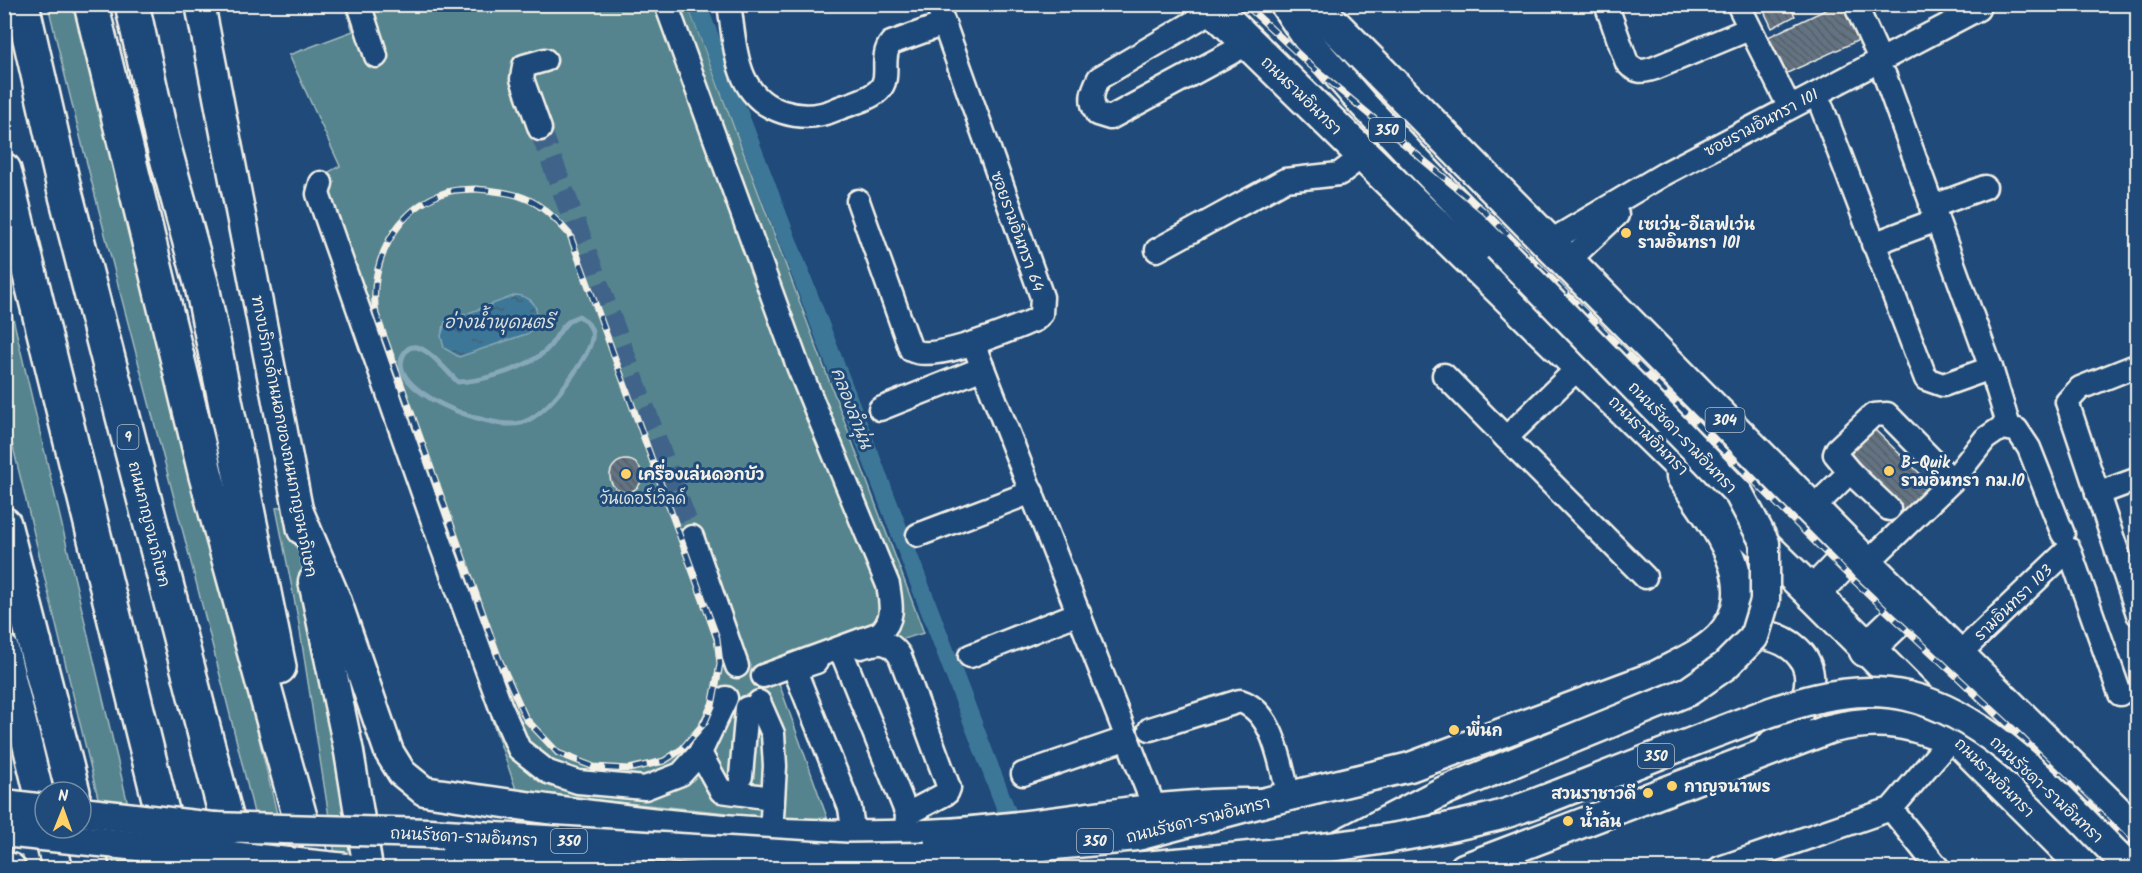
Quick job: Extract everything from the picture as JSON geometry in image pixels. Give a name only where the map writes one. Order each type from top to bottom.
[{"type":"highway","name":"ถนนกาญจนาภิเษก","points":[[21,4],[64,188],[239,868]]},
{"type":"highway","points":[[91,4],[206,476],[314,868]]},
{"type":"highway","points":[[132,4],[162,140],[202,286],[291,724],[314,868]]},
{"type":"highway","points":[[155,4],[184,137],[202,286]]},
{"type":"highway","name":"304","points":[[1313,4],[1957,656],[2138,834]]},
{"type":"highway","name":"ถนนรามอินทรา","points":[[1212,7],[1813,594],[1958,743],[2087,868]]},
{"type":"highway","points":[[4,170],[176,868]]},
{"type":"highway","points":[[7,533],[70,780]]},
{"type":"highway","points":[[1813,594],[1860,558]]},
{"type":"highway","points":[[1866,650],[1910,608]]},
{"type":"highway","points":[[1998,782],[2000,771],[2012,758],[2025,752],[2052,750]]},
{"type":"highway","points":[[85,840],[92,868]]},
{"type":"main road","name":"ทางบริการด้านนอกของถนนกาญจนาภิเษก","points":[[200,4],[298,512],[349,752],[368,868]]},
{"type":"main road","name":"ถนนรัชดา-รามอินทรา","points":[[1284,4],[1313,46],[1362,103],[1498,248],[1739,494],[1765,543],[1765,601],[1754,637],[1725,666],[1689,691],[1444,791],[1295,868]]},
{"type":"main road","name":"ถนนรัชดา-รามอินทรา","points":[[213,827],[429,833],[846,858],[925,857],[1130,838],[1261,802],[1410,767],[1657,675],[1691,657],[1719,637],[1732,619],[1740,598],[1729,550],[1660,446]]},
{"type":"main road","points":[[298,512],[336,599],[389,752],[402,773],[424,791],[513,805],[771,834],[854,835],[907,824],[1037,825],[1154,807],[1216,802],[1261,802]]},
{"type":"main road","points":[[1719,637],[1746,632],[1766,634],[1784,639],[1803,656],[1810,679],[1800,710],[1765,753]]},
{"type":"main road","points":[[4,649],[8,675],[35,780]]},
{"type":"main road","name":"ถนนรัชดา-รามอินทรา","points":[[1124,868],[1353,844],[1447,829],[1537,802],[1779,710],[1843,693],[1904,696],[1931,703],[1980,727],[2020,761],[2130,868]]},
{"type":"main road","name":"350","points":[[1479,866],[1829,729],[1875,720],[1896,721],[1958,743]]},
{"type":"main road","points":[[4,804],[33,808]]},
{"type":"main road","points":[[470,868],[469,855],[486,821],[513,805]]},
{"type":"main road","name":"ถนนรัชดา-รามอินทรา","points":[[93,813],[600,868]]},
{"type":"main road","points":[[4,832],[346,868]]},
{"type":"main road","points":[[50,840],[57,868]]},
{"type":"main road","points":[[279,862],[314,868]]},
{"type":"main road","points":[[4,866],[10,868]]},
{"type":"street","points":[[359,4],[376,56]]},
{"type":"street","points":[[666,4],[798,366],[888,585],[891,602],[888,625],[880,633],[763,676]]},
{"type":"street","points":[[729,4],[737,59],[751,92],[761,103],[789,114],[822,115],[875,93],[884,82],[885,56],[891,43],[940,14]]},
{"type":"street","points":[[1606,4],[1627,63],[1634,70],[1645,72],[1749,29]]},
{"type":"street","points":[[1738,4],[1789,106]]},
{"type":"street","points":[[1855,4],[1883,68],[1991,368],[2009,427]]},
{"type":"street","points":[[1212,7],[1099,78],[1091,93],[1092,105],[1097,114],[1110,118],[1248,43]]},
{"type":"street","name":"ซอยรามอินทรา 101","points":[[1559,252],[1664,174],[1789,106],[1883,68],[1948,13],[1978,9]]},
{"type":"street","name":"ซอยรามอินทรา 64","points":[[858,201],[911,350],[918,354],[973,344],[1035,320],[1043,305],[940,14]]},
{"type":"street","points":[[540,129],[522,79],[524,66],[545,60]]},
{"type":"street","points":[[1821,105],[1926,379],[1934,384],[1943,385],[1991,368]]},
{"type":"street","points":[[1157,250],[1285,180],[1339,174],[1364,155]]},
{"type":"street","points":[[321,183],[318,194],[446,557],[500,705],[519,748],[548,772],[578,782],[645,789],[681,774],[700,753],[726,698],[723,682],[731,669],[737,666],[752,666],[763,676],[765,690],[753,705],[741,776]]},
{"type":"street","points":[[1873,244],[1985,187]]},
{"type":"street","points":[[1559,252],[1617,215]]},
{"type":"street","name":"ถนนรัชดา-รามอินทรา","points":[[973,344],[1154,807]]},
{"type":"street","points":[[2138,365],[2080,388],[2067,402],[2138,614]]},
{"type":"street","points":[[1506,438],[1580,366]]},
{"type":"street","points":[[880,409],[983,368]]},
{"type":"street","points":[[1444,375],[1646,577]]},
{"type":"street","points":[[1888,509],[1835,454],[1873,415],[1887,414],[1944,472]]},
{"type":"street","points":[[1860,558],[1953,480],[1984,439],[2001,428],[2009,427],[2017,430],[2029,448],[2066,541],[2120,694]]},
{"type":"street","points":[[1812,509],[1850,472]]},
{"type":"street","points":[[2097,494],[2138,479]]},
{"type":"street","points":[[918,535],[1032,492]]},
{"type":"street","points":[[692,537],[737,666]]},
{"type":"street","name":"รามอินทรา 103","points":[[1957,656],[2066,541]]},
{"type":"street","points":[[970,656],[1079,613]]},
{"type":"street","points":[[842,653],[907,824],[947,793],[949,788],[900,656],[892,645],[884,642],[842,653],[798,668],[796,673],[850,808],[854,835]]},
{"type":"street","points":[[726,698],[734,705],[753,705]]},
{"type":"street","points":[[1150,729],[1240,700],[1251,704],[1267,723],[1289,796]]},
{"type":"street","points":[[753,705],[773,734],[775,766],[771,834]]},
{"type":"street","points":[[1023,774],[1128,738]]},
{"type":"street","points":[[1720,868],[1891,809],[1958,743]]},
{"type":"street","points":[[700,753],[721,791],[772,798]]},
{"type":"street","points":[[1891,809],[1938,868]]},
{"type":"green space","points":[[48,5],[83,5],[290,868],[267,868]]},
{"type":"green space","name":"วันเดอร์เวิลด์","points":[[344,5],[688,5],[924,633],[776,675],[829,823],[517,792],[305,185],[340,166],[289,55],[353,31]]},
{"type":"green space","points":[[4,280],[143,868],[115,868],[5,414]]},
{"type":"green space","points":[[290,506],[360,868],[337,868],[298,618],[276,508]]},
{"type":"water","name":"อ่างน้ำพุดนตรี","points":[[516,295],[530,300],[537,311],[537,322],[529,333],[459,357],[444,348],[441,336],[445,322]]},
{"type":"building","points":[[1771,4],[1789,4],[1795,16],[1772,28],[1763,9]]},
{"type":"building","points":[[1842,4],[1859,40],[1785,74],[1768,37]]},
{"type":"building","name":"B-Quik รามอินทรา กม.10","points":[[1872,427],[1934,487],[1908,516],[1842,455]]},
{"type":"building","name":"เครื่องเล่นดอกบัว","points":[[626,460],[637,465],[642,476],[637,487],[626,492],[615,487],[610,476],[615,465]]},
{"type":"waterway","name":"คลองลำนุ่น","points":[[697,4],[1007,812]]},
{"type":"waterway","points":[[579,316],[589,324],[592,333],[586,354],[567,383],[549,404],[521,423],[506,424],[486,420],[464,414],[442,404],[422,393],[408,380],[401,366],[405,352],[411,347],[418,347],[433,356],[458,382],[494,376],[542,354],[565,325],[579,316]]},
{"type":"tunnel","points":[[540,129],[692,537]]},
{"type":"tunnel","points":[[734,868],[741,776]]},
{"type":"railway","points":[[1245,4],[1309,64],[1484,211],[1847,574],[2012,728],[2138,851]]},
{"type":"railway","points":[[475,189],[506,193],[539,205],[570,235],[717,638],[720,664],[712,706],[705,722],[682,749],[664,761],[629,769],[594,767],[558,753],[526,719],[499,659],[376,314],[375,295],[382,257],[389,240],[400,224],[413,210],[429,199],[450,191],[475,189]]},
{"type":"place","name":"เซเว่น-อีเลฟเว่น รามอินทรา 101","points":[[1626,233]]},
{"type":"place","name":"B-Quik รามอินทรา กม.10","points":[[1889,471]]},
{"type":"place","name":"เครื่องเล่นดอกบัว","points":[[626,474]]},
{"type":"place","name":"พี่นก","points":[[1454,730]]},
{"type":"place","name":"กาญจนาพร","points":[[1672,786]]},
{"type":"place","name":"สวนราชาวดี","points":[[1648,793]]},
{"type":"place","name":"น้ำล้น","points":[[1568,821]]}]
